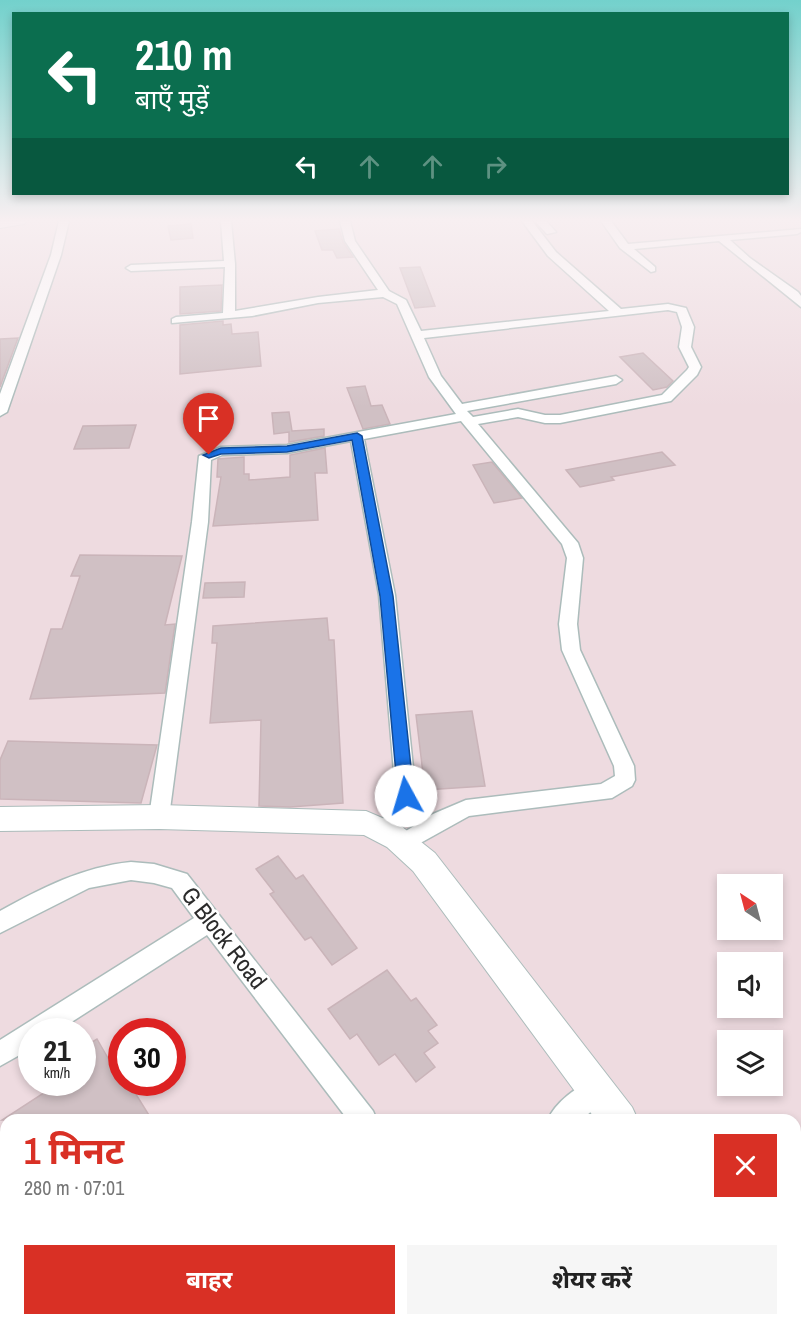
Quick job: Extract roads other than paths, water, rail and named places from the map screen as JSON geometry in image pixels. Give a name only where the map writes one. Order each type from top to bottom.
[{"type":"street","points":[[0,411],[46,283]]},
{"type":"street","points":[[229,315],[230,283]]},
{"type":"street","points":[[378,283],[385,293],[402,302],[435,377],[570,543],[575,558],[568,624],[571,650],[624,766],[625,780],[605,792],[466,808],[397,836]]},
{"type":"street","points":[[584,283],[618,313]]},
{"type":"street","points":[[778,283],[794,294],[801,304],[801,314]]},
{"type":"street","points":[[176,321],[252,313],[318,300],[385,293]]},
{"type":"street","points":[[417,335],[668,307],[682,310],[688,327],[686,347],[695,367],[674,393],[666,398],[560,419],[545,419],[518,413],[465,415]]},
{"type":"street","points":[[159,817],[200,522],[204,459],[221,451],[287,449],[357,436],[465,415],[616,380]]},
{"type":"street","points":[[357,436],[387,596],[406,796],[397,836]]},
{"type":"street","points":[[0,819],[159,817],[366,823],[397,836],[424,862],[614,1114]]},
{"type":"street","name":"G Block Road","points":[[0,923],[58,891],[113,871],[138,870],[163,874],[179,881],[359,1114]]},
{"type":"street","points":[[57,1018],[211,920]]},
{"type":"street","points":[[0,1054],[18,1043]]},
{"type":"street","points":[[568,1114],[596,1091]]}]
